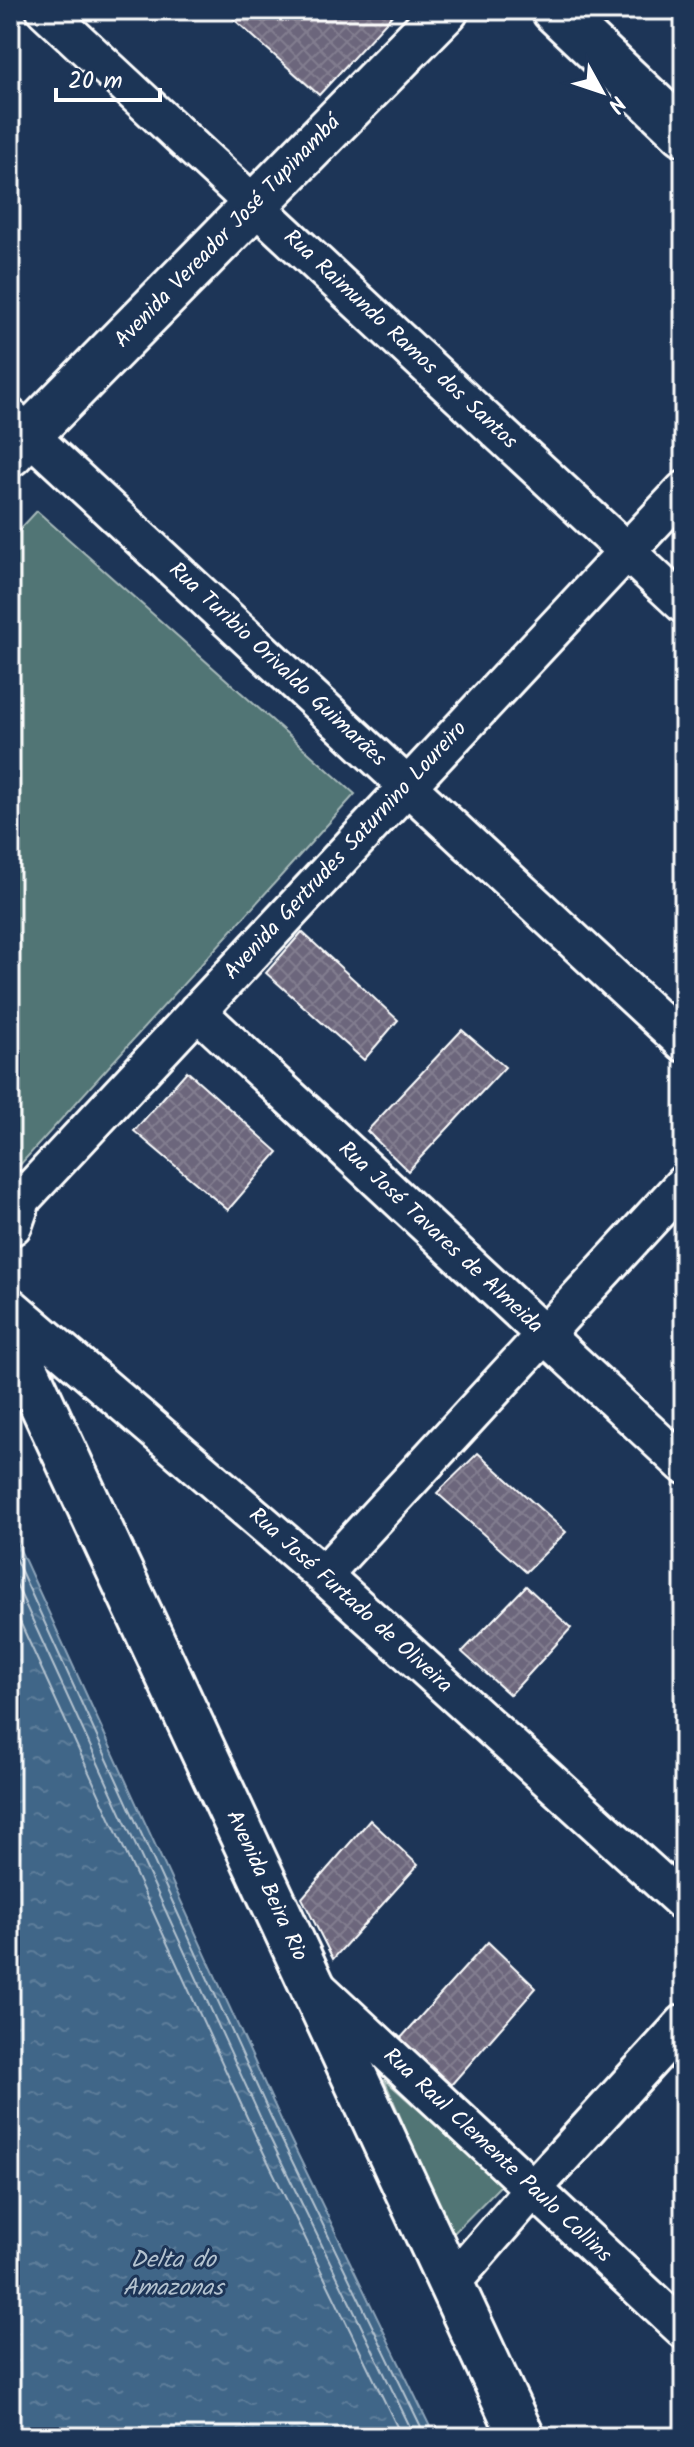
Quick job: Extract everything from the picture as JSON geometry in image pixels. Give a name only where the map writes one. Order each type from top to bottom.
[{"type":"street","name":"Rua Raimundo Ramos dos Santos","points":[[45,10],[684,605]]},
{"type":"street","name":"Avenida Vereador José Tupinambá","points":[[16,435],[254,205],[446,10]]},
{"type":"street","points":[[554,10],[684,133]]},
{"type":"street","name":"Rua Turibio Orivaldo Guimarães","points":[[16,435],[407,785],[684,1043]]},
{"type":"street","name":"Avenida Gertrudes Saturnino Loureiro","points":[[12,1208],[684,490]]},
{"type":"street","name":"Rua José Tavares de Almeida","points":[[197,1011],[684,1465]]},
{"type":"street","points":[[323,1575],[684,1183]]},
{"type":"street","name":"Rua José Furtado de Oliveira","points":[[10,1306],[323,1575],[684,1903]]},
{"type":"street","name":"Avenida Beira Rio","points":[[10,1335],[522,2437]]},
{"type":"street","name":"Rua Raul Clemente Paulo Collins","points":[[310,1981],[684,2330]]},
{"type":"street","points":[[451,2284],[684,2023]]},
{"type":"green space","points":[[37,511],[355,794],[10,1176],[10,540]]},
{"type":"green space","points":[[384,2079],[502,2184],[451,2236]]},
{"type":"water","name":"Delta do Amazonas","points":[[10,1528],[284,2126],[435,2437],[10,2437]]},
{"type":"building","points":[[233,10],[397,10],[319,95],[228,14]]},
{"type":"building","points":[[302,932],[398,1020],[364,1060],[266,973]]},
{"type":"building","points":[[462,1030],[505,1067],[408,1171],[367,1131]]},
{"type":"building","points":[[187,1071],[278,1152],[228,1210],[134,1131]]},
{"type":"building","points":[[478,1453],[566,1532],[526,1572],[437,1493]]},
{"type":"building","points":[[526,1586],[571,1628],[510,1695],[462,1652]]},
{"type":"building","points":[[370,1820],[418,1865],[333,1959],[302,1898]]},
{"type":"building","points":[[488,1942],[536,1988],[451,2085],[400,2039]]}]
